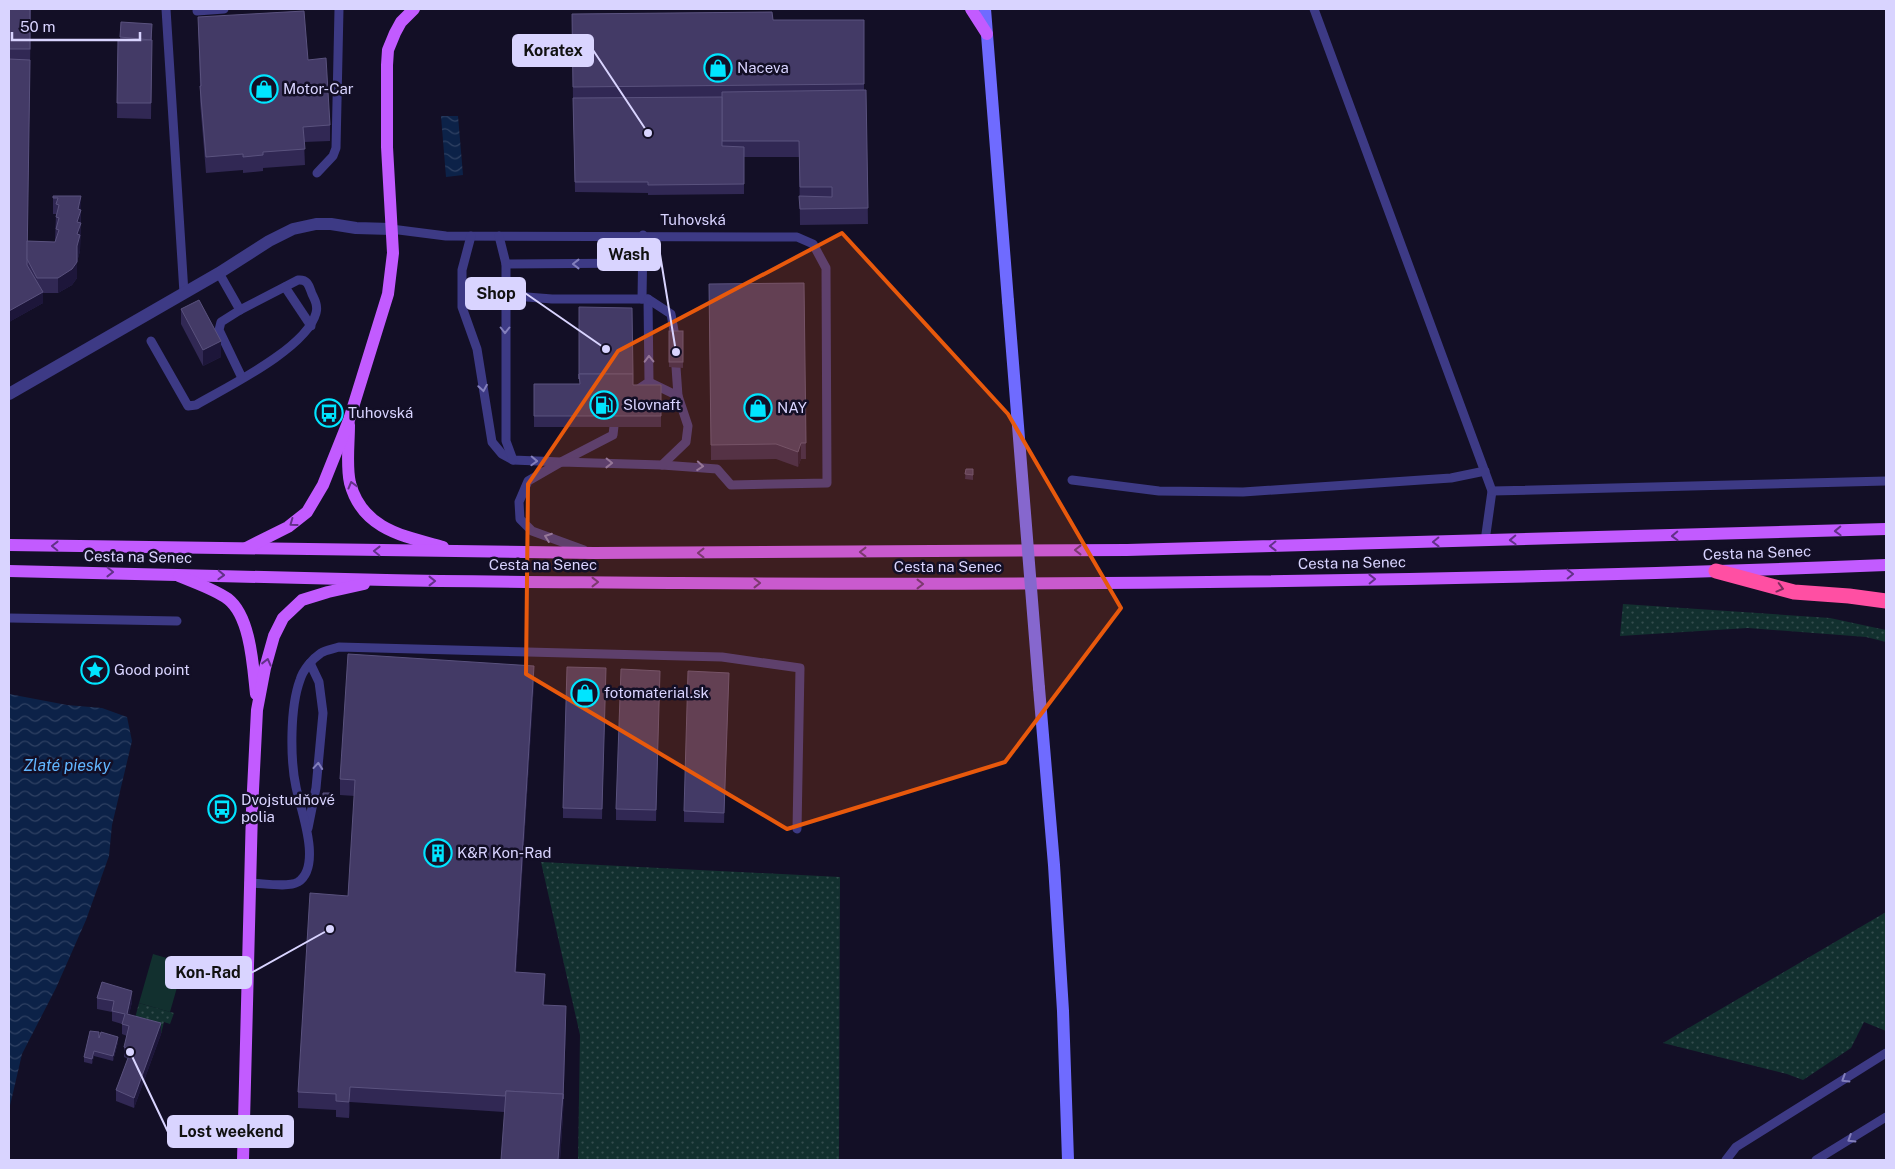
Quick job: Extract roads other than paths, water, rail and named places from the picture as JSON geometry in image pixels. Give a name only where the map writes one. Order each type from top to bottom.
[{"type":"highway","points":[[1716,571],[1794,592],[1886,601]]},
{"type":"main road","points":[[244,549],[288,527],[307,512],[323,485],[349,420],[388,294],[393,253],[387,147],[388,50],[401,22],[414,9]]},
{"type":"main road","points":[[971,9],[987,34]]},
{"type":"main road","points":[[985,9],[1054,865],[1063,1011],[1068,1160]]},
{"type":"main road","points":[[349,420],[350,482],[358,503],[368,517],[405,537],[461,552]]},
{"type":"main road","name":"Cesta na Senec","points":[[9,545],[594,553],[1127,550],[1886,529]]},
{"type":"main road","name":"Cesta na Senec","points":[[9,570],[384,580],[1063,584],[1324,580],[1886,566]]},
{"type":"main road","points":[[172,573],[228,599],[235,606],[244,624],[252,659],[257,710]]},
{"type":"main road","points":[[243,1160],[249,883],[257,710],[265,668],[274,636],[283,618],[302,600],[328,592],[384,580]]},
{"type":"street","name":"Tuhovská","points":[[9,394],[184,294],[268,241],[303,226],[331,224],[356,228],[391,229]]},
{"type":"lane","points":[[166,9],[184,294]]},
{"type":"lane","points":[[197,11],[224,9]]},
{"type":"lane","points":[[318,173],[333,156],[336,148],[340,9]]},
{"type":"lane","points":[[1314,9],[1492,491],[1485,541]]},
{"type":"lane","name":"Tuhovská","points":[[391,229],[414,233],[471,236],[797,237],[813,244],[826,268],[827,483],[731,485],[717,469],[706,466],[662,465]]},
{"type":"lane","points":[[471,236],[462,270],[462,308],[477,349],[492,442],[502,454],[513,460],[662,465],[686,442],[688,426],[678,396],[676,368]]},
{"type":"lane","points":[[499,236],[506,264],[506,441],[513,460]]},
{"type":"lane","points":[[643,236],[649,382]]},
{"type":"lane","points":[[506,264],[643,263]]},
{"type":"lane","points":[[219,273],[240,310]]},
{"type":"lane","points":[[151,341],[188,406],[196,405],[242,378],[280,355],[311,326],[317,306],[308,282],[298,280],[221,322],[219,330],[242,378]]},
{"type":"lane","points":[[285,287],[311,326]]},
{"type":"lane","points":[[527,297],[552,299],[645,299],[671,314],[675,336]]},
{"type":"lane","points":[[649,382],[678,396]]},
{"type":"lane","points":[[624,398],[649,382]]},
{"type":"lane","points":[[594,553],[532,531],[520,519],[519,502],[528,481],[613,435],[615,411]]},
{"type":"lane","points":[[1072,480],[1159,491],[1243,492],[1452,478],[1485,471]]},
{"type":"lane","points":[[1492,491],[1886,480]]},
{"type":"lane","points":[[9,618],[176,621]]},
{"type":"lane","points":[[308,831],[295,786],[292,733],[300,679],[310,663],[322,652],[339,647],[722,657],[800,668],[797,830]]},
{"type":"lane","points":[[249,883],[292,885],[300,881],[305,874],[309,856],[308,831],[316,788],[322,713],[319,682],[310,663]]},
{"type":"lane","points":[[1726,1160],[1736,1147],[1886,1053]]},
{"type":"lane","points":[[1816,1160],[1886,1117]]},
{"type":"water","points":[[441,116],[458,116],[463,175],[446,177]]},
{"type":"water","name":"Zlaté piesky","points":[[9,694],[67,705],[102,708],[127,717],[132,741],[112,825],[109,856],[86,920],[56,988],[22,1054],[9,1110]]},
{"type":"place","name":"Naceva","points":[[718,68]]},
{"type":"place","name":"Motor-Car","points":[[264,89]]},
{"type":"place","name":"Koratex","points":[[648,133]]},
{"type":"place","name":"Shop","points":[[606,349]]},
{"type":"place","name":"Wash","points":[[676,352]]},
{"type":"place","name":"Slovnaft","points":[[604,405]]},
{"type":"place","name":"NAY","points":[[758,408]]},
{"type":"place","name":"Tuhovská","points":[[329,413]]},
{"type":"place","name":"Good point","points":[[95,670]]},
{"type":"place","name":"fotomaterial.sk","points":[[585,693]]},
{"type":"place","name":"Dvojstudňové polia","points":[[222,809]]},
{"type":"place","name":"K&R Kon-Rad","points":[[438,853]]},
{"type":"place","name":"Kon-Rad","points":[[330,929]]},
{"type":"place","name":"Lost weekend","points":[[130,1052]]}]
